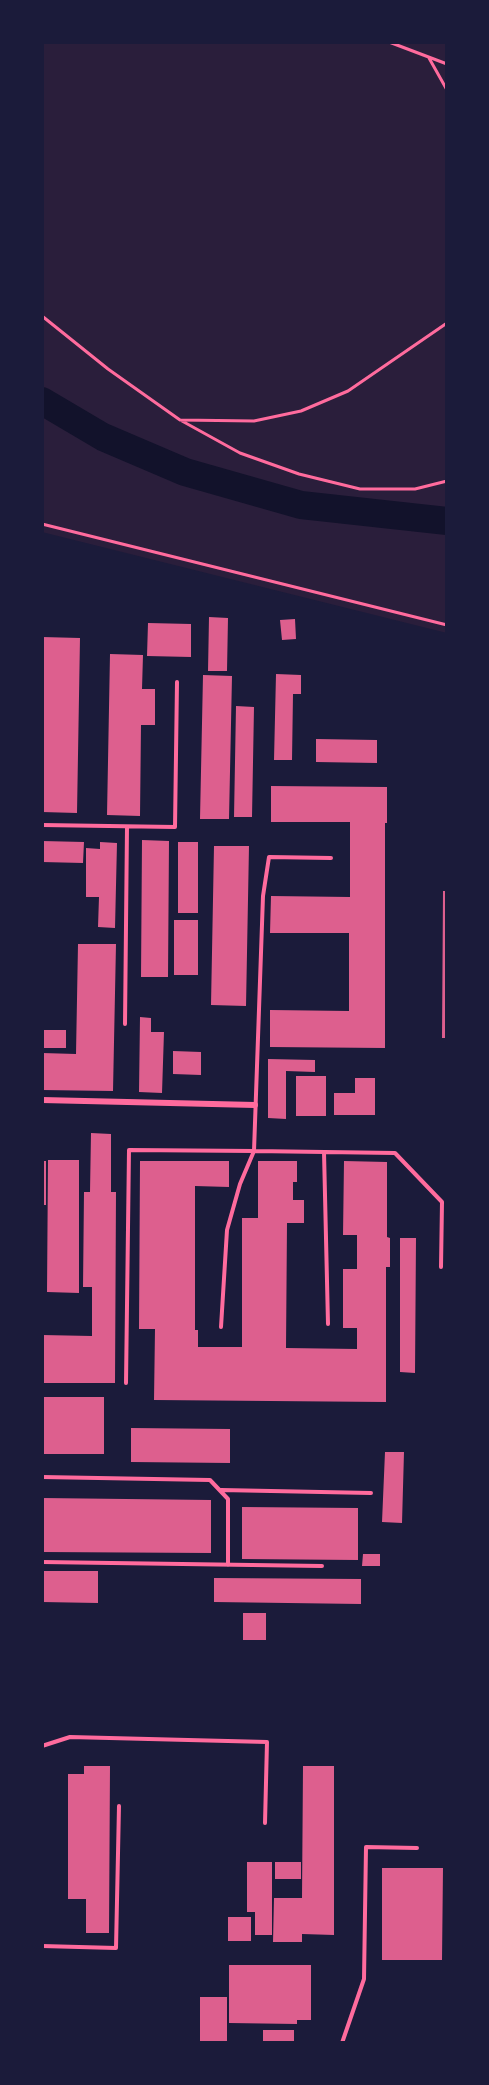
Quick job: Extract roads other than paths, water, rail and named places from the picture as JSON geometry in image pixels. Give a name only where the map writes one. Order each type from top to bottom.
[{"type":"street","points":[[42,1100],[255,1105]]},
{"type":"lane","points":[[42,825],[175,827],[177,682]]},
{"type":"lane","points":[[124,1024],[127,827]]},
{"type":"lane","points":[[221,1327],[227,1230],[240,1184],[254,1151],[263,896],[269,857],[331,858]]},
{"type":"lane","points":[[126,1383],[129,1149],[395,1153],[442,1202],[441,1267]]},
{"type":"lane","points":[[324,1152],[328,1324]]},
{"type":"lane","points":[[42,1478],[210,1480],[228,1498],[228,1565]]},
{"type":"lane","points":[[220,1491],[372,1493]]},
{"type":"lane","points":[[42,1562],[321,1566]]},
{"type":"lane","points":[[42,1746],[70,1737],[267,1742],[265,1823]]},
{"type":"lane","points":[[42,1946],[116,1948],[119,1806]]},
{"type":"lane","points":[[342,2043],[364,1979],[366,1848],[417,1848]]},
{"type":"waterway","points":[[42,401],[103,437],[185,472],[301,505],[447,521]]}]
